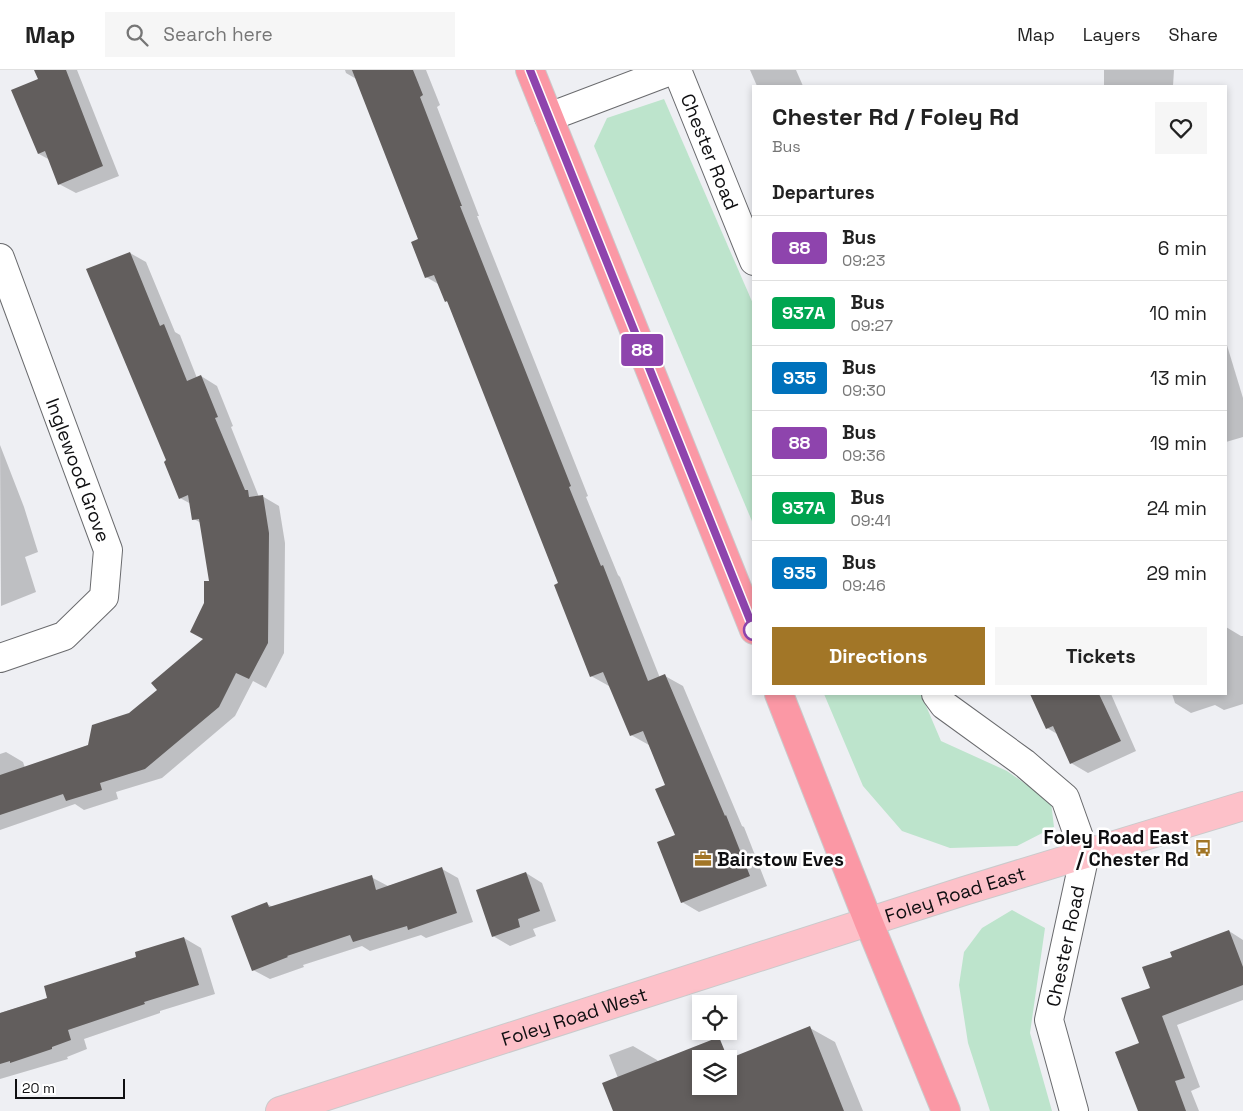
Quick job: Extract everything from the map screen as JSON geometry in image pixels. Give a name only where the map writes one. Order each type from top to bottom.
[{"type":"highway","points":[[530,70],[752,625]]},
{"type":"highway","points":[[779,695],[868,923],[946,1111]]},
{"type":"main road","name":"Foley Road East","points":[[868,923],[1243,806]]},
{"type":"main road","name":"Foley Road West","points":[[280,1111],[868,923]]},
{"type":"street","name":"Chester Road","points":[[548,117],[675,70],[752,256]]},
{"type":"street","name":"Inglewood Grove","points":[[0,258],[108,550],[104,597],[64,636],[0,658]]},
{"type":"street","points":[[937,695],[944,705],[1024,763],[1065,798],[1085,854]]},
{"type":"street","name":"Chester Road","points":[[1074,1111],[1049,1020],[1085,854]]},
{"type":"green space","points":[[664,99],[752,301],[752,521],[594,146],[607,118]]},
{"type":"green space","points":[[824,695],[921,695],[941,741],[1007,771],[1051,802],[1054,827],[1017,846],[950,848],[902,831],[863,786]]},
{"type":"green space","points":[[1012,910],[1045,928],[1030,1033],[1052,1111],[990,1111],[968,1043],[959,985],[964,952],[982,928]]},
{"type":"building","points":[[34,70],[66,70],[103,166],[58,185],[45,151],[38,154],[11,90],[38,79]]},
{"type":"building","points":[[352,70],[413,70],[423,95],[420,97],[462,206],[460,206],[571,486],[569,487],[601,566],[603,565],[648,681],[665,674],[726,815],[750,876],[681,903],[657,842],[675,835],[655,789],[665,785],[643,731],[630,736],[603,672],[590,677],[554,585],[558,583],[447,301],[445,302],[434,275],[425,278],[411,242],[418,239]]},
{"type":"building","points":[[130,252],[160,326],[164,324],[187,381],[201,375],[218,417],[215,418],[245,490],[248,490],[249,497],[263,495],[269,533],[268,643],[249,679],[236,673],[219,707],[145,769],[100,783],[102,790],[66,801],[63,794],[0,815],[0,775],[88,745],[92,725],[129,713],[157,690],[151,683],[203,639],[190,632],[204,603],[204,581],[209,581],[199,519],[192,520],[188,495],[179,499],[164,462],[166,460],[86,269]]},
{"type":"building","points":[[1030,695],[1099,695],[1121,741],[1070,764],[1053,726],[1046,729]]},
{"type":"building","points":[[442,867],[457,913],[408,930],[407,926],[353,942],[350,935],[287,956],[252,971],[231,916],[267,902],[269,907],[372,875],[376,890]]},
{"type":"building","points":[[526,872],[540,911],[518,919],[520,927],[492,937],[476,890]]},
{"type":"building","points":[[1229,930],[1243,967],[1243,985],[1162,1016],[1185,1078],[1175,1081],[1186,1111],[1138,1111],[1115,1052],[1139,1043],[1121,998],[1150,988],[1142,967],[1172,957],[1170,952]]},
{"type":"building","points":[[184,937],[199,985],[144,1002],[145,1004],[68,1030],[71,1040],[52,1047],[52,1049],[10,1063],[10,1061],[0,1064],[0,1013],[47,998],[44,986],[136,957],[135,952]]},
{"type":"building","points":[[810,1026],[844,1111],[613,1111],[602,1083],[711,1040],[720,1040],[724,1050],[692,1050],[692,1095],[737,1095],[737,1055]]},
{"type":"bus line","name":"88","points":[[530,70],[752,625]]},
{"type":"place","name":"Foley Road East / Chester Rd","points":[[1203,848]]},
{"type":"place","name":"Bairstow Eves","points":[[703,859]]}]
